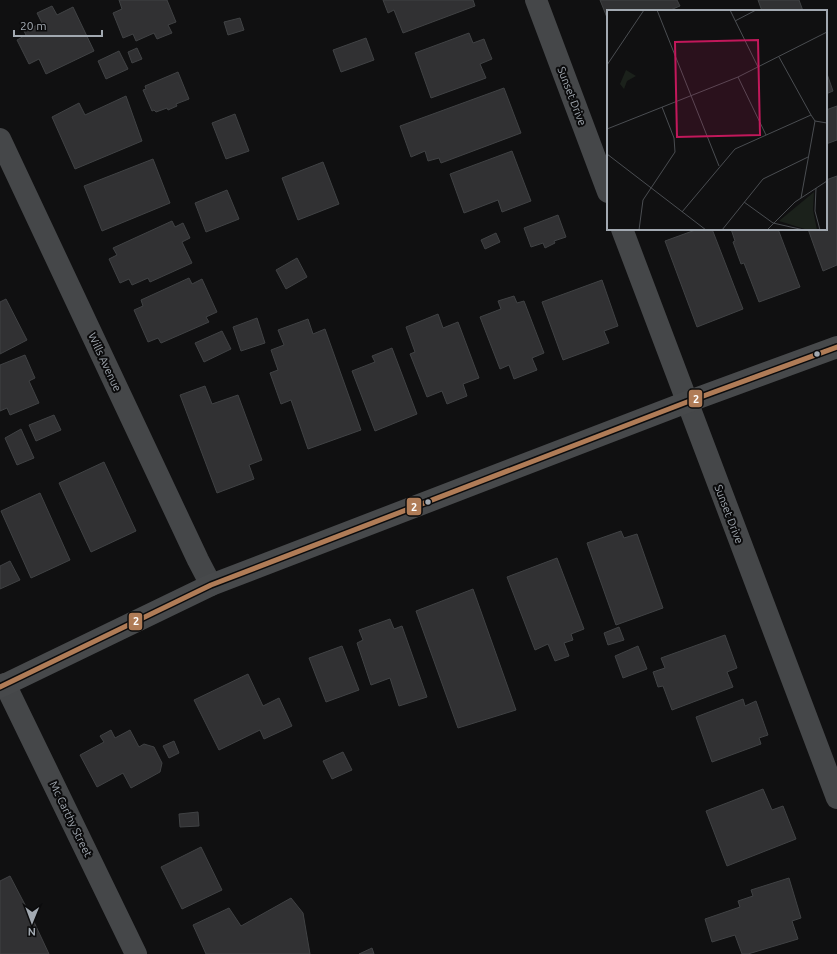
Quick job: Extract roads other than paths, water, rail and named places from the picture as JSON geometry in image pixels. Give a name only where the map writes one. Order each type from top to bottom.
[{"type":"main road","points":[[3,686],[211,585],[687,402],[837,347]]},
{"type":"street","name":"Sunset Drive","points":[[536,0],[607,189]]},
{"type":"street","name":"Wills Avenue","points":[[0,139],[194,553],[211,585]]},
{"type":"street","name":"Sunset Drive","points":[[622,230],[837,798]]},
{"type":"street","name":"Mc Carthy Street","points":[[3,686],[136,954]]}]
